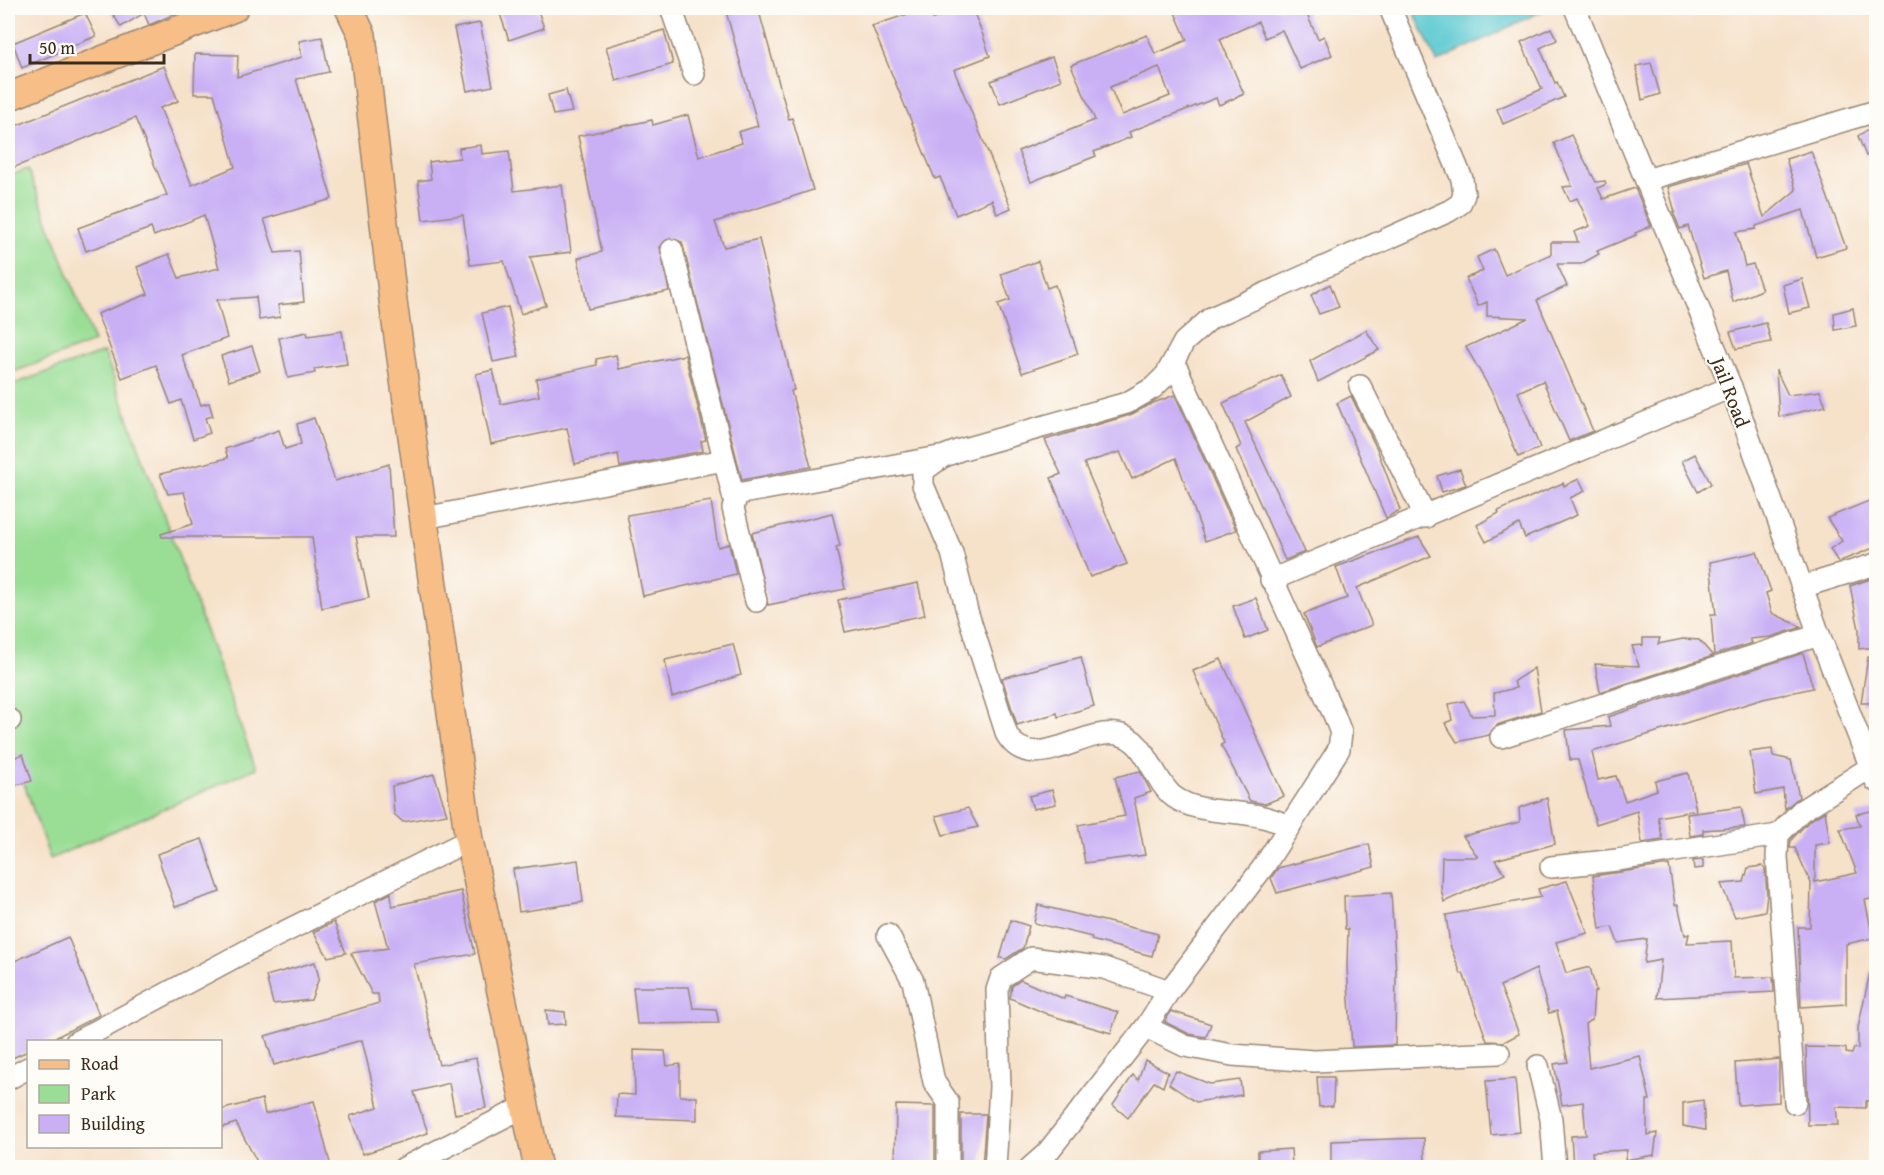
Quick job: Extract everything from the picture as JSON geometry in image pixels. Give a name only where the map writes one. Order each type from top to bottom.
[{"type":"main road","points":[[8,98],[234,8]]},
{"type":"main road","points":[[349,8],[362,35],[394,309],[469,840],[538,1167]]},
{"type":"street","points":[[671,8],[694,74]]},
{"type":"street","points":[[734,499],[742,492],[942,457],[1127,403],[1153,388],[1166,375],[1185,342],[1210,318],[1413,229],[1460,204],[1464,195],[1462,179],[1390,8]]},
{"type":"street","name":"Jail Road","points":[[1575,8],[1731,387],[1819,635],[1874,774]]},
{"type":"street","points":[[1646,180],[1876,111]]},
{"type":"street","points":[[672,250],[734,499],[733,508],[756,601]]},
{"type":"street","points":[[1030,1167],[1047,1153],[1146,1027],[1170,991],[1264,866],[1334,761],[1339,749],[1341,733],[1174,362]]},
{"type":"street","points":[[1360,386],[1426,517]]},
{"type":"street","points":[[1271,580],[1426,517],[1731,387]]},
{"type":"street","points":[[942,457],[923,471],[923,486],[952,553],[967,611],[1007,735],[1013,744],[1023,751],[1037,752],[1107,733],[1127,736],[1143,753],[1172,795],[1184,803],[1263,817],[1285,834]]},
{"type":"street","points":[[424,518],[724,460]]},
{"type":"street","points":[[1802,587],[1876,564]]},
{"type":"street","points":[[1501,737],[1819,635]]},
{"type":"street","points":[[1551,867],[1617,860],[1778,835],[1801,811],[1874,774]]},
{"type":"street","points":[[1778,835],[1778,869],[1795,1103]]},
{"type":"street","points":[[78,1040],[250,949],[469,840]]},
{"type":"street","points":[[888,935],[913,981],[934,1082],[948,1102],[948,1167]]},
{"type":"street","points":[[995,1167],[1000,1087],[997,990],[1001,978],[1026,960],[1039,958],[1104,968],[1170,991]]},
{"type":"street","points":[[1146,1027],[1185,1046],[1232,1055],[1314,1061],[1499,1053]]},
{"type":"street","points":[[1538,1066],[1551,1119],[1555,1167]]},
{"type":"street","points":[[8,1079],[27,1069]]},
{"type":"street","points":[[404,1167],[525,1107]]},
{"type":"green space","points":[[28,169],[94,342],[8,374],[8,176]]},
{"type":"green space","points":[[104,352],[256,768],[50,859],[8,737],[8,386]]},
{"type":"water","points":[[1412,8],[1545,8],[1546,9],[1437,62]]},
{"type":"building","points":[[109,8],[188,8],[149,25],[144,13],[121,27]]},
{"type":"building","points":[[498,8],[537,8],[544,28],[509,40]]},
{"type":"building","points":[[725,8],[758,8],[789,119],[792,118],[813,190],[715,222],[724,247],[759,239],[794,390],[791,391],[811,467],[742,480],[682,242],[670,238],[660,247],[669,291],[588,309],[578,258],[602,252],[578,136],[652,120],[653,125],[688,115],[699,157],[742,143],[738,132],[758,126]]},
{"type":"building","points":[[926,8],[933,19],[961,8],[972,8],[990,56],[954,70],[1011,208],[997,214],[992,200],[956,215],[940,177],[935,179],[872,26]]},
{"type":"building","points":[[1173,8],[1304,8],[1318,39],[1324,36],[1332,55],[1300,69],[1282,30],[1265,38],[1258,22],[1220,39],[1244,94],[1219,105],[1216,98],[1129,132],[1131,137],[1094,152],[1096,156],[1031,182],[1018,151],[1095,120],[1071,65],[1147,35],[1155,54],[1187,40]],"holes":[[[1159,67],[1170,96],[1122,115],[1110,87]]]},
{"type":"building","points":[[85,13],[96,36],[22,68],[13,43]]},
{"type":"building","points":[[480,23],[493,86],[467,91],[454,28]]},
{"type":"building","points":[[1551,28],[1557,40],[1540,48],[1555,83],[1557,82],[1564,97],[1503,124],[1497,109],[1542,89],[1521,42]]},
{"type":"building","points":[[664,30],[673,64],[616,81],[606,47]]},
{"type":"building","points":[[322,37],[329,72],[296,79],[332,199],[264,219],[275,253],[299,251],[304,302],[278,305],[280,317],[259,320],[256,297],[217,300],[227,338],[182,355],[201,405],[209,403],[213,416],[205,418],[210,433],[193,439],[181,400],[171,404],[156,365],[122,378],[97,314],[148,294],[137,267],[169,254],[179,278],[219,268],[204,215],[154,236],[151,228],[86,251],[78,228],[167,195],[135,118],[8,170],[8,129],[164,66],[178,101],[160,108],[192,185],[235,167],[214,94],[194,94],[195,54],[238,55],[237,77],[302,57],[299,41]]},
{"type":"building","points":[[1052,57],[1061,80],[1000,104],[991,81]]},
{"type":"building","points":[[1651,63],[1660,94],[1642,100],[1636,66]]},
{"type":"building","points":[[566,90],[572,112],[553,115],[548,95]]},
{"type":"building","points":[[1870,128],[1876,142],[1876,151],[1866,156],[1858,136]]},
{"type":"building","points":[[1571,135],[1596,182],[1605,181],[1606,184],[1598,188],[1603,199],[1635,188],[1651,226],[1635,233],[1636,235],[1597,251],[1599,254],[1581,264],[1557,264],[1567,286],[1537,300],[1593,431],[1569,441],[1543,381],[1518,392],[1540,448],[1518,457],[1494,396],[1466,347],[1528,318],[1487,316],[1487,302],[1478,306],[1466,278],[1483,271],[1477,257],[1494,249],[1505,275],[1551,254],[1551,242],[1578,242],[1574,232],[1590,226],[1577,198],[1570,201],[1563,187],[1572,186],[1554,143]]},
{"type":"building","points":[[481,145],[482,154],[509,151],[514,191],[562,185],[571,252],[530,257],[546,305],[521,314],[504,261],[470,265],[463,215],[423,220],[418,181],[431,179],[429,162],[460,158],[459,148]]},
{"type":"building","points":[[1811,151],[1846,248],[1816,257],[1803,210],[1756,226],[1756,229],[1736,232],[1745,266],[1753,264],[1762,290],[1733,302],[1726,271],[1704,278],[1688,226],[1680,229],[1673,212],[1675,212],[1668,187],[1746,164],[1764,217],[1796,190],[1786,159]]},
{"type":"building","points":[[1038,261],[1047,288],[1055,285],[1078,354],[1022,373],[998,304],[1010,300],[1001,274]]},
{"type":"building","points":[[1802,279],[1810,308],[1789,313],[1783,285]]},
{"type":"building","points":[[1330,284],[1339,307],[1319,314],[1311,295]]},
{"type":"building","points":[[508,307],[519,357],[493,362],[482,313]]},
{"type":"building","points":[[1853,308],[1856,326],[1835,330],[1834,313]]},
{"type":"building","points":[[1766,323],[1771,342],[1736,349],[1730,332]]},
{"type":"building","points":[[1366,330],[1379,350],[1318,382],[1310,361]]},
{"type":"building","points":[[342,331],[347,364],[314,369],[315,373],[288,378],[279,338],[307,332],[308,336]]},
{"type":"building","points":[[252,346],[260,371],[229,381],[221,356]]},
{"type":"building","points":[[616,355],[619,369],[685,355],[706,440],[701,441],[703,451],[620,467],[618,454],[575,464],[567,428],[491,444],[476,374],[493,370],[501,404],[539,396],[536,379],[597,365],[596,359]]},
{"type":"building","points":[[1776,370],[1788,395],[1820,391],[1826,406],[1779,417]]},
{"type":"building","points":[[1281,375],[1291,397],[1245,422],[1305,552],[1285,560],[1236,449],[1241,446],[1223,403]]},
{"type":"building","points":[[1175,395],[1236,530],[1205,541],[1176,458],[1132,479],[1120,452],[1084,463],[1127,564],[1090,577],[1051,478],[1061,474],[1045,440],[1130,415]]},
{"type":"building","points":[[1351,396],[1377,449],[1400,510],[1386,518],[1337,403]]},
{"type":"building","points":[[314,418],[335,481],[389,464],[394,537],[356,537],[369,598],[322,608],[312,537],[162,537],[161,534],[193,524],[184,492],[168,494],[160,474],[228,458],[225,449],[279,430],[285,449],[301,444],[297,424]]},
{"type":"building","points":[[1695,454],[1711,484],[1698,492],[1682,461]]},
{"type":"building","points":[[1460,469],[1466,485],[1442,492],[1437,476]]},
{"type":"building","points":[[1579,479],[1585,491],[1570,498],[1577,515],[1525,538],[1519,524],[1486,542],[1477,525],[1499,513],[1498,511],[1563,483],[1564,486]]},
{"type":"building","points":[[1876,498],[1876,547],[1838,562],[1830,549],[1842,541],[1827,518]]},
{"type":"building","points":[[711,501],[718,547],[729,544],[736,574],[643,596],[627,515]]},
{"type":"building","points":[[832,513],[840,546],[836,547],[845,589],[768,605],[752,533]]},
{"type":"building","points":[[1419,537],[1431,556],[1357,588],[1372,625],[1317,647],[1304,614],[1347,598],[1336,567]]},
{"type":"building","points":[[1757,552],[1771,591],[1766,593],[1772,613],[1802,627],[1771,637],[1750,639],[1752,643],[1714,655],[1711,615],[1716,615],[1710,562]]},
{"type":"building","points":[[1876,577],[1876,647],[1859,649],[1859,629],[1850,586]]},
{"type":"building","points":[[918,583],[925,615],[845,632],[838,600]]},
{"type":"building","points":[[1256,598],[1268,630],[1245,639],[1233,606]]},
{"type":"building","points":[[1643,638],[1660,638],[1658,644],[1683,639],[1699,640],[1713,656],[1600,692],[1595,664],[1639,666],[1632,646],[1643,645]]},
{"type":"building","points":[[733,644],[741,675],[672,697],[665,660]]},
{"type":"building","points":[[1803,653],[1813,688],[1763,699],[1592,752],[1598,780],[1616,776],[1625,801],[1657,790],[1655,781],[1688,773],[1696,810],[1658,817],[1663,840],[1642,843],[1637,811],[1596,824],[1578,760],[1570,760],[1566,730],[1610,726],[1608,717]]},
{"type":"building","points":[[1081,657],[1094,706],[1058,717],[1057,713],[1017,725],[1002,678]]},
{"type":"building","points":[[1868,657],[1876,658],[1876,703],[1861,703]]},
{"type":"building","points":[[1221,659],[1284,796],[1265,804],[1250,801],[1221,745],[1224,743],[1193,671]]},
{"type":"building","points":[[1534,668],[1541,711],[1497,725],[1489,735],[1457,742],[1445,723],[1452,720],[1449,704],[1464,701],[1472,716],[1495,715],[1494,693],[1516,688],[1514,681]]},
{"type":"building","points":[[1772,749],[1773,756],[1791,760],[1799,797],[1785,809],[1783,789],[1756,794],[1750,752]]},
{"type":"building","points":[[23,754],[32,781],[8,787],[8,760]]},
{"type":"building","points":[[1140,771],[1151,792],[1134,798],[1145,855],[1085,863],[1078,825],[1125,816],[1115,777]]},
{"type":"building","points":[[434,774],[447,814],[403,822],[394,814],[392,786]]},
{"type":"building","points":[[1052,790],[1056,804],[1033,809],[1029,796]]},
{"type":"building","points":[[1547,798],[1555,844],[1495,860],[1505,874],[1444,902],[1441,889],[1442,857],[1478,857],[1463,836],[1520,822],[1519,808]]},
{"type":"building","points":[[1741,807],[1745,827],[1703,830],[1703,834],[1690,836],[1687,814]]},
{"type":"building","points":[[968,808],[978,827],[943,835],[936,816]]},
{"type":"building","points":[[1876,810],[1876,848],[1869,850],[1876,883],[1876,898],[1865,900],[1873,938],[1846,944],[1846,1004],[1801,1007],[1798,927],[1810,927],[1811,883],[1795,848],[1790,848],[1791,840],[1809,821],[1825,811],[1830,843],[1815,845],[1815,882],[1857,873],[1840,829],[1860,826],[1856,814]]},
{"type":"building","points":[[202,839],[220,892],[175,907],[157,854]]},
{"type":"building","points":[[1369,844],[1374,867],[1277,893],[1271,878],[1278,868]]},
{"type":"building","points":[[578,860],[583,902],[519,912],[513,869]]},
{"type":"building","points":[[1703,860],[1703,868],[1694,869],[1693,861]]},
{"type":"building","points":[[1669,865],[1675,905],[1678,905],[1685,935],[1689,934],[1687,943],[1732,941],[1734,978],[1773,977],[1774,992],[1657,998],[1661,960],[1644,963],[1647,939],[1618,943],[1612,927],[1600,929],[1593,876]]},
{"type":"building","points":[[1762,866],[1765,869],[1767,894],[1765,911],[1735,917],[1721,884],[1744,882],[1748,868]]},
{"type":"building","points":[[1567,881],[1588,933],[1556,942],[1566,973],[1590,967],[1596,991],[1594,992],[1592,1020],[1585,1024],[1589,1068],[1640,1056],[1650,1100],[1647,1100],[1647,1135],[1657,1133],[1654,1155],[1625,1160],[1627,1150],[1592,1152],[1594,1167],[1573,1167],[1571,1136],[1586,1135],[1583,1102],[1562,1105],[1554,1064],[1568,1062],[1557,1011],[1549,1013],[1536,969],[1500,986],[1519,1034],[1504,1042],[1487,1041],[1463,973],[1461,974],[1450,945],[1446,915],[1541,897],[1538,889]]},
{"type":"building","points":[[461,891],[475,954],[414,964],[439,1065],[476,1058],[486,1108],[455,1114],[449,1083],[414,1092],[428,1133],[363,1154],[350,1116],[378,1107],[362,1040],[274,1065],[265,1036],[379,1003],[378,994],[372,994],[351,953],[388,948],[375,901],[391,893],[392,906]]},
{"type":"building","points":[[1391,893],[1396,972],[1395,1045],[1352,1047],[1347,967],[1348,929],[1345,929],[1344,896]]},
{"type":"building","points":[[1038,905],[1158,934],[1152,956],[1091,940],[1092,937],[1034,923]]},
{"type":"building","points":[[1011,920],[1029,926],[1023,948],[1006,959],[1000,958]]},
{"type":"building","points":[[334,922],[346,953],[328,957],[313,932]]},
{"type":"building","points":[[68,937],[99,1015],[51,1040],[27,1040],[27,1051],[8,1060],[8,964]]},
{"type":"building","points":[[315,962],[319,978],[311,1000],[273,1004],[266,976]]},
{"type":"building","points":[[1870,972],[1876,973],[1876,1100],[1866,1101],[1866,1108],[1836,1107],[1838,1125],[1808,1125],[1806,1047],[1846,1048],[1846,1053],[1852,1054],[1854,1048],[1858,1049],[1858,1028]]},
{"type":"building","points":[[1021,980],[1064,999],[1065,996],[1118,1012],[1111,1033],[1049,1015],[1010,998],[1012,986]]},
{"type":"building","points":[[633,987],[689,987],[693,1008],[716,1009],[719,1023],[637,1024]]},
{"type":"building","points":[[546,1010],[565,1012],[566,1024],[548,1025]]},
{"type":"building","points":[[1171,1011],[1211,1024],[1206,1037],[1189,1034],[1165,1022]]},
{"type":"building","points":[[634,1050],[665,1051],[667,1066],[680,1064],[680,1096],[697,1097],[697,1120],[616,1117],[617,1094],[635,1095]]},
{"type":"building","points":[[1779,1059],[1779,1102],[1738,1105],[1735,1063]]},
{"type":"building","points":[[1145,1060],[1168,1072],[1163,1087],[1154,1082],[1128,1118],[1113,1105],[1133,1075],[1138,1080]]},
{"type":"building","points":[[1176,1071],[1210,1084],[1240,1080],[1242,1095],[1196,1102],[1169,1084]]},
{"type":"building","points":[[1317,1077],[1334,1077],[1333,1106],[1319,1107]]},
{"type":"building","points":[[1515,1079],[1520,1132],[1491,1135],[1486,1081]]},
{"type":"building","points":[[262,1099],[265,1114],[314,1101],[331,1167],[260,1167],[236,1123],[222,1127],[222,1109]]},
{"type":"building","points":[[1703,1100],[1705,1130],[1683,1126],[1683,1103]]},
{"type":"building","points":[[896,1105],[935,1106],[935,1167],[895,1167]]},
{"type":"building","points":[[961,1114],[986,1114],[982,1167],[961,1167]]},
{"type":"building","points":[[1424,1138],[1425,1163],[1331,1165],[1331,1141]]},
{"type":"building","points":[[1291,1149],[1292,1166],[1258,1167],[1258,1151]]}]
